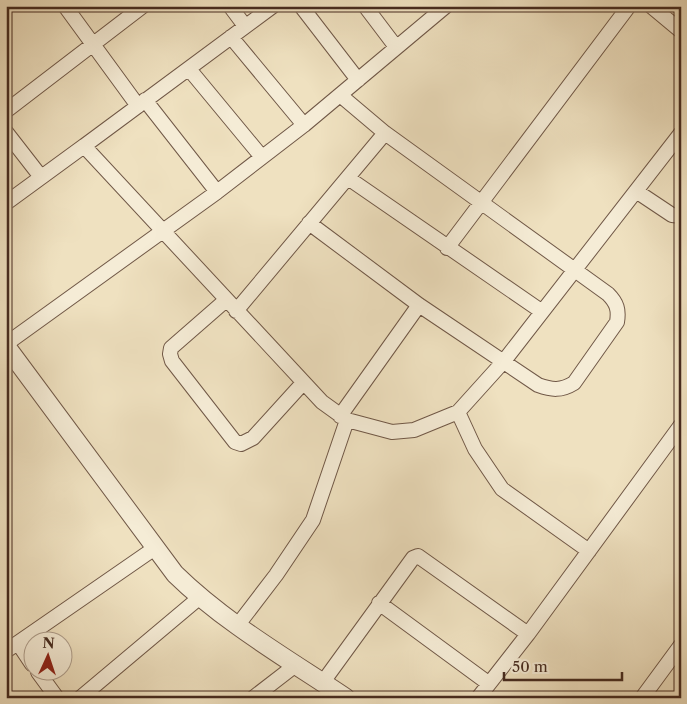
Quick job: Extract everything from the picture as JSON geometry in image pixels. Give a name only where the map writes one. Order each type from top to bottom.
[{"type":"street","points":[[65,6],[93,45],[217,192]]},
{"type":"street","points":[[230,6],[244,26]]},
{"type":"street","points":[[6,203],[272,6]]},
{"type":"street","points":[[301,6],[358,80]]},
{"type":"street","points":[[365,6],[396,47]]},
{"type":"street","points":[[346,698],[237,626],[199,598],[175,574],[6,345],[217,192],[261,156],[304,125],[446,6]]},
{"type":"street","points":[[447,248],[629,6]]},
{"type":"street","points":[[651,6],[681,31]]},
{"type":"street","points":[[6,112],[93,45],[137,8]]},
{"type":"street","points":[[231,37],[304,125]]},
{"type":"street","points":[[189,69],[261,156]]},
{"type":"street","points":[[309,223],[419,305],[538,385],[550,390],[563,389],[574,383],[617,322],[619,312],[615,301],[608,294],[385,132],[340,95]]},
{"type":"street","points":[[6,132],[41,177]]},
{"type":"street","points":[[236,311],[385,132]]},
{"type":"street","points":[[84,146],[303,383],[344,418],[392,432],[414,430],[458,412],[504,361],[681,133]]},
{"type":"street","points":[[348,178],[541,311]]},
{"type":"street","points":[[636,191],[672,215],[681,216]]},
{"type":"street","points":[[226,300],[171,348],[170,354],[172,361],[235,442],[241,444],[253,438],[303,383]]},
{"type":"street","points":[[237,626],[276,575],[312,520],[344,418],[419,305]]},
{"type":"street","points":[[458,412],[475,449],[502,489],[589,551]]},
{"type":"street","points":[[478,698],[528,634],[681,425]]},
{"type":"street","points":[[22,656],[12,647],[155,548]]},
{"type":"street","points":[[323,682],[379,603],[413,558],[418,556],[528,634]]},
{"type":"street","points":[[80,698],[199,598]]},
{"type":"street","points":[[379,603],[488,683]]},
{"type":"street","points":[[642,698],[681,645]]},
{"type":"street","points":[[253,698],[296,664]]},
{"type":"street","points":[[45,682],[56,698]]}]
